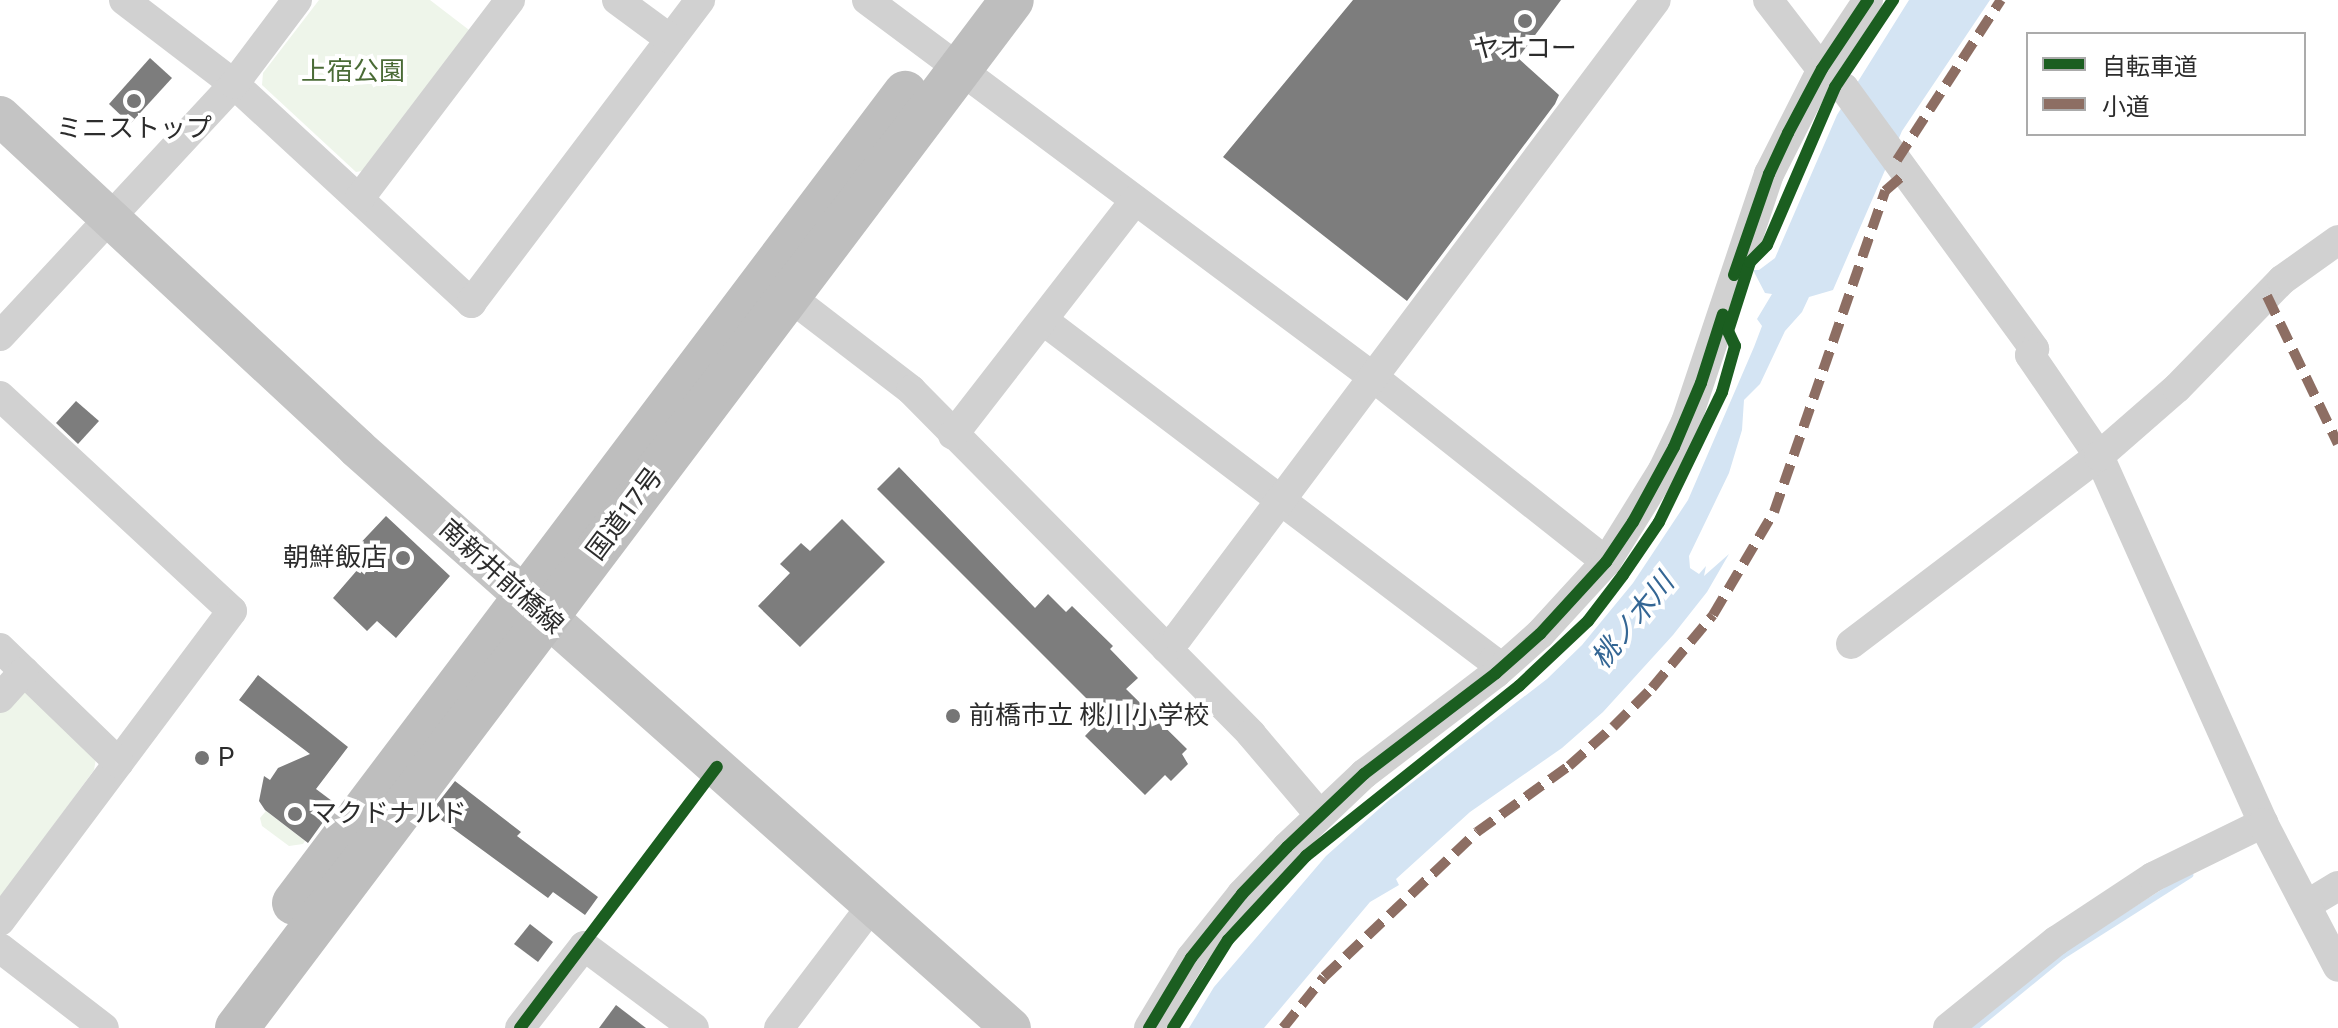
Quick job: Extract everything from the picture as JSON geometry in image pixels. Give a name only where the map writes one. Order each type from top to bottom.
[{"type":"highway","name":"国道17号","points":[[203,1028],[535,607],[790,297],[948,60],[975,0]]},
{"type":"highway","name":"国道17号","points":[[237,1028],[535,607],[948,60],[1012,0]]},
{"type":"main road","name":"南新井前橋線","points":[[0,116],[535,607],[1011,1028]]},
{"type":"street","points":[[124,0],[234,84],[471,303],[700,0]]},
{"type":"street","points":[[0,336],[234,84],[297,0]]},
{"type":"street","points":[[359,199],[510,0]]},
{"type":"street","points":[[617,0],[670,39]]},
{"type":"street","points":[[867,0],[1373,377],[1606,562]]},
{"type":"street","points":[[1166,648],[1656,0]]},
{"type":"street","points":[[1768,0],[1897,160],[2034,349],[2030,355],[2099,456],[2263,823],[2308,904],[2338,967]]},
{"type":"street","points":[[1149,1028],[1191,958],[1242,894],[1319,814],[1364,774],[1496,673],[1540,634],[1606,562],[1633,522],[1674,447],[1701,383],[1769,174],[1833,79],[1868,0]]},
{"type":"street","points":[[953,435],[1135,200]]},
{"type":"street","points":[[1851,644],[2099,456],[2177,388],[2282,280],[2338,240]]},
{"type":"street","points":[[790,297],[897,379],[1251,734],[1319,814]]},
{"type":"street","points":[[1044,321],[1493,661],[1496,673]]},
{"type":"street","points":[[0,396],[232,611],[0,921]]},
{"type":"street","points":[[0,648],[119,763]]},
{"type":"street","points":[[0,698],[24,671]]},
{"type":"street","points":[[1948,1028],[2056,941],[2153,877],[2263,823]]},
{"type":"street","points":[[2308,904],[2338,886]]},
{"type":"street","points":[[779,1028],[871,907]]},
{"type":"street","points":[[520,1028],[584,946],[694,1028]]},
{"type":"street","points":[[0,948],[104,1028]]},
{"type":"green space","name":"上宿公園","points":[[319,0],[430,0],[473,33],[367,170],[356,172],[262,85],[263,73]]},
{"type":"green space","points":[[27,688],[97,753],[94,770],[0,898],[0,713]]},
{"type":"green space","points":[[266,811],[305,841],[303,844],[289,846],[262,826],[260,818]]},
{"type":"water","name":"桃ノ木川","points":[[1909,0],[1990,0],[1902,131],[1833,290],[1809,297],[1802,312],[1785,331],[1760,384],[1744,400],[1742,430],[1729,473],[1689,556],[1690,568],[1699,574],[1706,566],[1704,576],[1729,554],[1707,592],[1673,635],[1603,712],[1562,748],[1470,812],[1396,879],[1399,885],[1370,902],[1264,1028],[1189,1028],[1214,987],[1326,856],[1388,801],[1547,679],[1582,645],[1633,583],[1688,500],[1754,347],[1762,326],[1757,319],[1772,294],[1765,293],[1753,270],[1759,270],[1775,258],[1837,115]]},
{"type":"building","points":[[1353,0],[1561,0],[1518,58],[1559,95],[1555,104],[1407,301],[1223,157]]},
{"type":"building","points":[[150,58],[172,78],[130,124],[109,104]]},
{"type":"building","points":[[76,401],[99,421],[78,444],[56,423]]},
{"type":"building","points":[[899,467],[1035,608],[1048,594],[1066,612],[1072,606],[1113,646],[1110,649],[1138,678],[1126,689],[1187,749],[1182,754],[1188,764],[1171,781],[1165,775],[1145,795],[1085,736],[1104,716],[877,489]]},
{"type":"building","points":[[386,516],[450,576],[396,638],[377,621],[367,631],[333,598],[365,561],[354,550]]},
{"type":"building","points":[[842,519],[885,562],[800,647],[758,606],[790,573],[780,564],[801,543],[810,551]]},
{"type":"building","points":[[258,675],[348,747],[316,789],[336,804],[308,843],[265,810],[259,801],[264,776],[270,780],[278,768],[310,754],[239,700]]},
{"type":"building","points":[[455,781],[521,832],[517,836],[598,897],[585,915],[553,892],[548,898],[440,819],[437,804]]},
{"type":"building","points":[[530,924],[553,942],[538,962],[514,944]]},
{"type":"building","points":[[616,1005],[646,1028],[599,1028]]},
{"type":"waterway","points":[[1975,1028],[2063,956],[2190,875]]},
{"type":"marked path","points":[[1897,160],[2001,0]]},
{"type":"marked path","points":[[1283,1028],[1324,977],[1477,832],[1569,766],[1613,727],[1652,688],[1713,615],[1774,512],[1885,191],[1906,173]]},
{"type":"marked path","points":[[2267,296],[2338,444]]},
{"type":"cycle path","points":[[1734,275],[1769,174],[1788,133],[1822,69],[1868,0]]},
{"type":"cycle path","points":[[1173,1028],[1228,940],[1306,856],[1519,686],[1588,621],[1623,575],[1659,522],[1722,392],[1735,346],[1728,331],[1750,262],[1767,245],[1835,87],[1893,0]]},
{"type":"cycle path","points":[[1149,1028],[1191,958],[1242,894],[1287,847],[1364,774],[1496,673],[1540,634],[1606,562],[1633,522],[1674,447],[1701,383],[1723,314]]},
{"type":"cycle path","points":[[520,1028],[717,767]]},
{"type":"place","name":"ヤオコー","points":[[1525,21]]},
{"type":"place","name":"ミニストップ","points":[[134,101]]},
{"type":"place","name":"朝鮮飯店","points":[[403,558]]},
{"type":"place","name":"前橋市立 桃川小学校","points":[[953,716]]},
{"type":"place","name":"P","points":[[202,758]]},
{"type":"place","name":"マクドナルド","points":[[295,814]]}]
